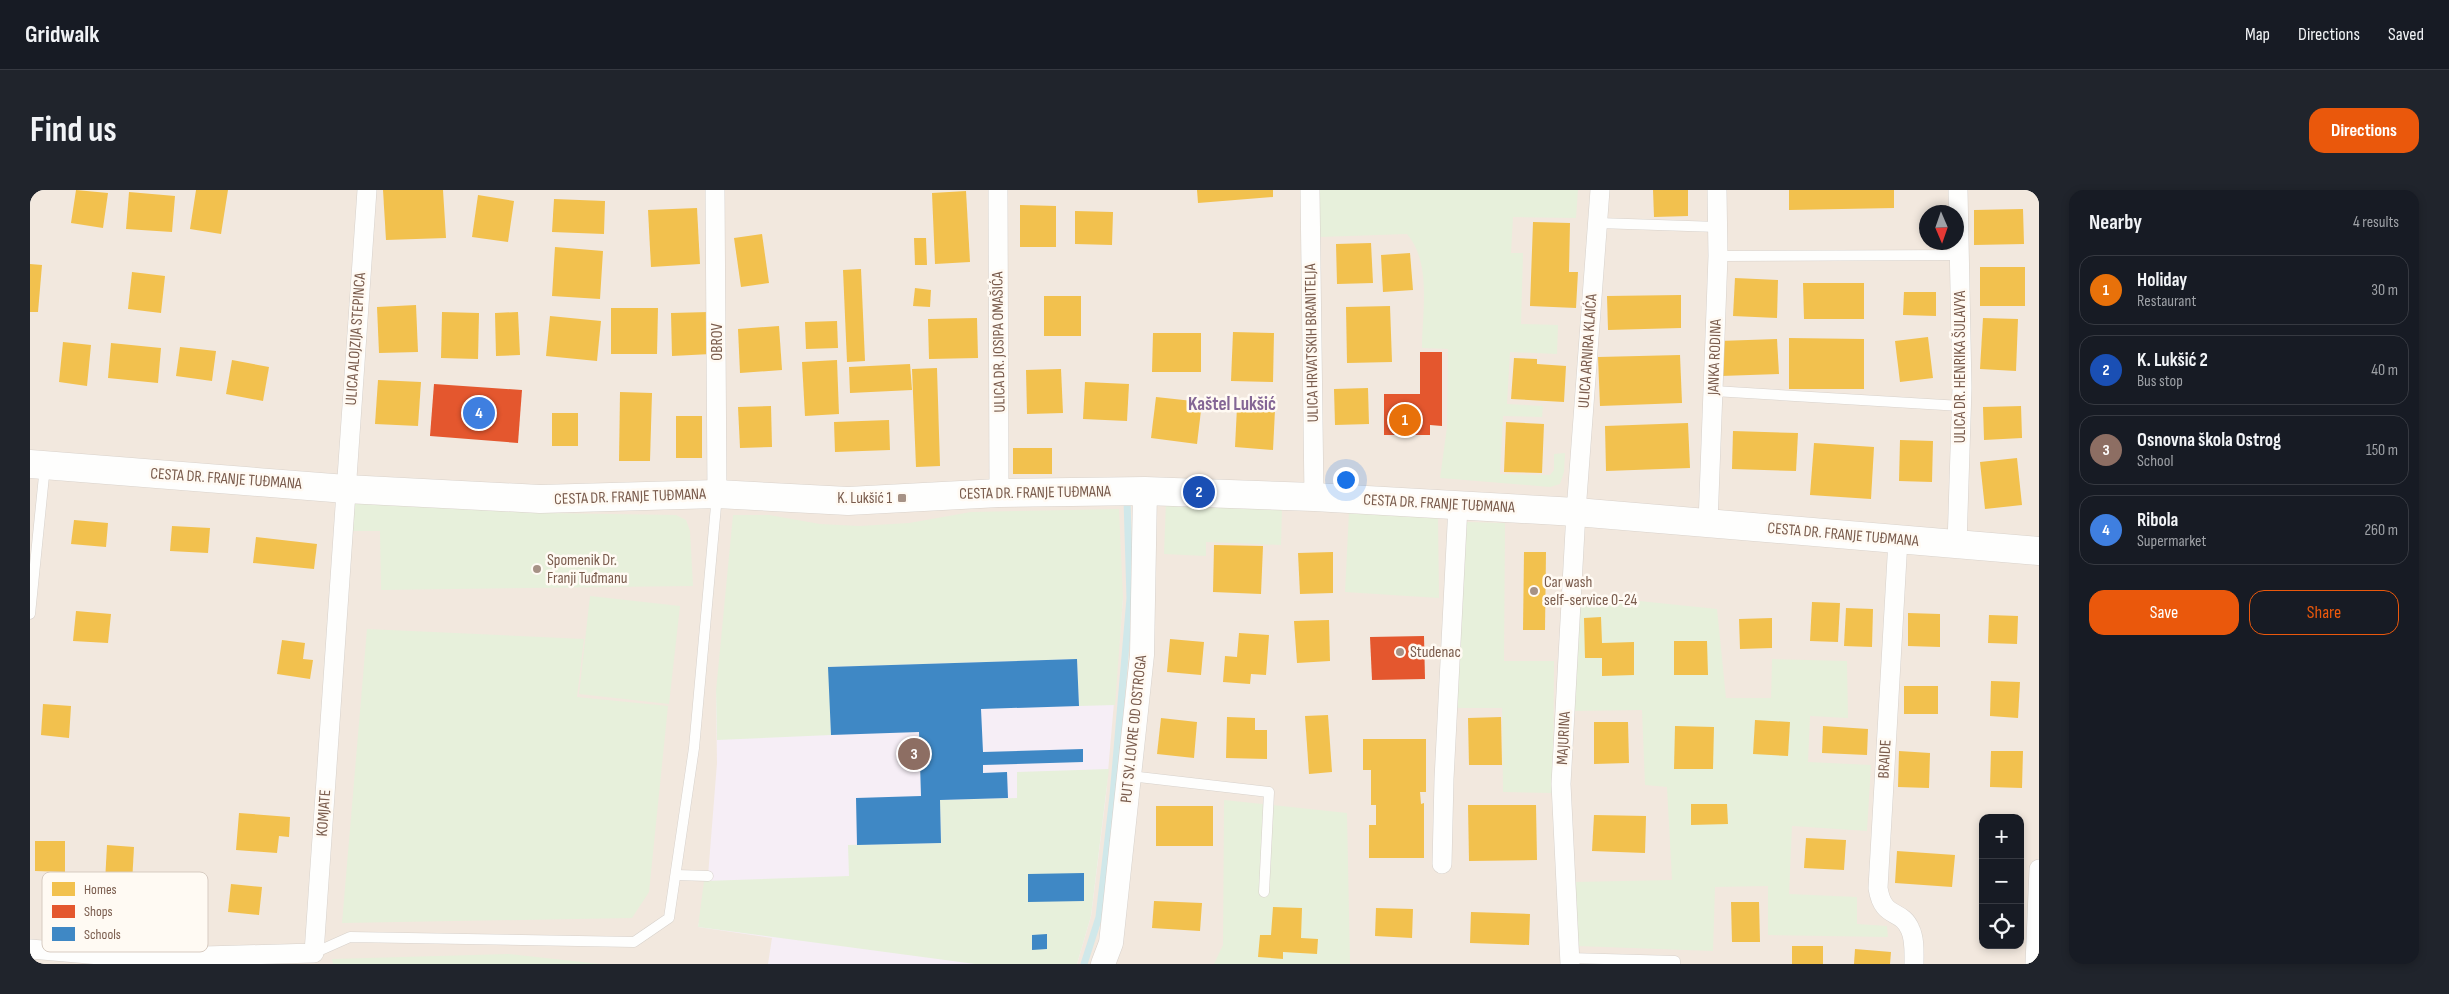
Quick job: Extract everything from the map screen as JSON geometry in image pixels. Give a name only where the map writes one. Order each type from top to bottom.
[{"type":"main road","name":"CESTA DR. FRANJE TUĐMANA","points":[[37,465],[346,489],[540,499],[717,494],[848,500],[999,493],[1144,491],[1314,497],[1576,512],[2039,551]]},
{"type":"street","name":"ULICA ALOJZIJA STEPINCA","points":[[346,489],[367,190]]},
{"type":"street","name":"OBROV","points":[[715,190],[717,494]]},
{"type":"street","name":"ULICA DR. JOSIPA OMAŠIĆA","points":[[998,190],[999,493]]},
{"type":"street","name":"ULICA HRVATSKIH BRANITELJA","points":[[1310,190],[1314,497]]},
{"type":"street","name":"ULICA ARNIRA KLAIĆA","points":[[1576,512],[1600,190]]},
{"type":"street","name":"JANKA RODINA","points":[[1708,524],[1718,256],[1717,190]]},
{"type":"street","name":"ULICA DR. HENRIKA ŠULAVYA","points":[[1957,545],[1961,406],[1958,190]]},
{"type":"street","name":"KOMJATE","points":[[317,958],[346,489]]},
{"type":"street","name":"PUT SV. LOVRE OD OSTROGA","points":[[1103,964],[1111,943],[1142,655],[1144,491]]},
{"type":"street","points":[[1442,864],[1444,779],[1458,506]]},
{"type":"street","name":"MAJURINA","points":[[1569,961],[1562,784],[1576,512]]},
{"type":"street","name":"BRAIDE","points":[[1898,540],[1878,888],[1880,902],[1910,928],[1914,947],[1914,964]]},
{"type":"street","points":[[2035,964],[2039,869]]},
{"type":"street","points":[[56,952],[135,961],[317,958]]},
{"type":"lane","points":[[1598,223],[1718,227]]},
{"type":"lane","points":[[1718,256],[1959,255]]},
{"type":"lane","points":[[1714,391],[1961,406]]},
{"type":"lane","points":[[30,614],[37,465]]},
{"type":"lane","points":[[317,958],[350,937],[634,942],[669,918],[694,748],[717,494]]},
{"type":"lane","points":[[1130,776],[1269,792],[1264,892]]},
{"type":"lane","points":[[676,875],[708,876]]},
{"type":"lane","points":[[1569,961],[1675,961],[1675,964]]},
{"type":"shaded area","points":[[30,190],[2039,190],[2039,964],[30,964]]},
{"type":"shaded area","points":[[1123,598],[1106,795],[1091,916],[1077,964],[768,964],[772,938],[698,927],[708,876],[717,763],[716,691]]},
{"type":"green space","points":[[1320,190],[1578,190],[1576,218],[1513,217],[1511,253],[1523,253],[1521,324],[1558,325],[1557,354],[1510,352],[1507,404],[1543,406],[1542,417],[1503,416],[1500,474],[1550,475],[1554,470],[1554,454],[1565,453],[1564,472],[1560,484],[1550,487],[1440,478],[1447,427],[1448,349],[1422,348],[1423,273],[1415,246],[1407,234],[1320,237]]},
{"type":"green space","points":[[356,502],[545,513],[676,515],[686,520],[690,531],[693,586],[381,590],[380,531],[349,531],[349,512]]},
{"type":"green space","points":[[1166,502],[1282,508],[1281,545],[1206,542],[1206,556],[1164,554]]},
{"type":"green space","points":[[1119,509],[1123,598],[1115,705],[1079,706],[1077,659],[829,667],[831,735],[717,740],[716,691],[733,515],[769,515],[820,524],[859,526],[909,523],[971,512]]},
{"type":"green space","points":[[1349,512],[1438,518],[1439,598],[1345,592]]},
{"type":"green space","points":[[1466,522],[1505,523],[1504,661],[1554,661],[1553,793],[1503,792],[1502,708],[1456,708]]},
{"type":"green space","points":[[1581,595],[1717,609],[1726,698],[1771,698],[1772,659],[1847,661],[1848,718],[1810,716],[1808,762],[1871,765],[1867,831],[1792,826],[1789,894],[1857,897],[1857,924],[1887,926],[1888,937],[1768,935],[1768,886],[1715,887],[1713,951],[1577,946],[1574,882],[1672,880],[1667,787],[1645,785],[1642,710],[1574,711]]},
{"type":"green space","points":[[590,596],[680,606],[669,704],[579,694]]},
{"type":"green space","points":[[367,629],[584,639],[577,697],[668,706],[649,892],[632,918],[342,923]]},
{"type":"green space","points":[[1109,769],[1091,916],[1077,964],[975,964],[698,927],[704,881],[849,876],[848,845],[941,843],[940,800],[1017,798],[1017,772]]},
{"type":"green space","points":[[1224,800],[1347,813],[1350,964],[1214,964],[1223,945]]},
{"type":"green space","points":[[509,954],[600,964],[333,964],[332,959]]},
{"type":"building: Homes","points":[[76,190],[108,193],[103,228],[71,223]]},
{"type":"building: Homes","points":[[196,190],[228,190],[221,234],[190,229]]},
{"type":"building: Homes","points":[[383,190],[443,190],[446,238],[386,240]]},
{"type":"building: Homes","points":[[1197,190],[1273,190],[1273,197],[1198,203]]},
{"type":"building: Homes","points":[[1653,190],[1688,190],[1688,216],[1654,217]]},
{"type":"building: Homes","points":[[1789,190],[1894,190],[1894,208],[1789,210]]},
{"type":"building: Homes","points":[[966,191],[970,262],[935,264],[932,193]]},
{"type":"building: Homes","points":[[129,192],[175,196],[172,232],[126,229]]},
{"type":"building: Homes","points":[[478,195],[514,201],[508,242],[472,237]]},
{"type":"building: Homes","points":[[554,199],[605,201],[604,234],[552,232]]},
{"type":"building: Homes","points":[[1020,205],[1056,206],[1056,247],[1020,247]]},
{"type":"building: Homes","points":[[697,208],[700,264],[651,267],[648,210]]},
{"type":"building: Homes","points":[[2023,209],[2024,244],[1974,245],[1974,210]]},
{"type":"building: Homes","points":[[1075,211],[1113,212],[1112,245],[1075,244]]},
{"type":"building: Homes","points":[[1533,222],[1570,223],[1569,272],[1578,272],[1576,308],[1530,306]]},
{"type":"building: Homes","points":[[762,234],[769,283],[741,287],[734,238]]},
{"type":"building: Homes","points":[[914,238],[926,238],[927,265],[915,265]]},
{"type":"building: Homes","points":[[1371,243],[1373,283],[1337,284],[1336,244]]},
{"type":"building: Homes","points":[[555,247],[603,251],[600,299],[552,296]]},
{"type":"building: Homes","points":[[1410,253],[1413,290],[1383,292],[1381,255]]},
{"type":"building: Homes","points":[[30,264],[42,265],[38,312],[30,312]]},
{"type":"building: Homes","points":[[1980,267],[2025,267],[2025,306],[1980,306]]},
{"type":"building: Homes","points":[[861,269],[865,361],[847,362],[843,270]]},
{"type":"building: Homes","points":[[132,272],[165,276],[161,313],[128,309]]},
{"type":"building: Homes","points":[[1735,278],[1778,280],[1777,318],[1733,316]]},
{"type":"building: Homes","points":[[1803,283],[1864,283],[1864,319],[1804,319]]},
{"type":"building: Homes","points":[[915,288],[931,290],[930,307],[913,306]]},
{"type":"building: Homes","points":[[1904,292],[1936,292],[1936,316],[1903,315]]},
{"type":"building: Homes","points":[[1681,295],[1681,328],[1608,330],[1607,296]]},
{"type":"building: Homes","points":[[1044,296],[1081,296],[1081,336],[1044,336]]},
{"type":"building: Homes","points":[[416,305],[418,352],[379,353],[377,307]]},
{"type":"building: Homes","points":[[1390,306],[1392,362],[1347,363],[1346,307]]},
{"type":"building: Homes","points":[[611,308],[658,308],[657,354],[611,354]]},
{"type":"building: Homes","points":[[442,312],[479,313],[478,359],[441,358]]},
{"type":"building: Homes","points":[[518,312],[520,355],[496,356],[495,313]]},
{"type":"building: Homes","points":[[709,312],[711,354],[672,356],[671,313]]},
{"type":"building: Homes","points":[[550,316],[601,321],[597,361],[546,356]]},
{"type":"building: Homes","points":[[977,318],[978,358],[929,359],[928,319]]},
{"type":"building: Homes","points":[[1983,318],[2018,319],[2016,371],[1980,369]]},
{"type":"building: Homes","points":[[837,321],[838,348],[806,349],[805,322]]},
{"type":"building: Homes","points":[[779,326],[782,370],[740,373],[738,329]]},
{"type":"building: Homes","points":[[1233,332],[1274,333],[1273,382],[1231,381]]},
{"type":"building: Homes","points":[[1153,333],[1201,333],[1201,372],[1152,372]]},
{"type":"building: Homes","points":[[1928,337],[1933,378],[1900,382],[1895,341]]},
{"type":"building: Homes","points":[[1789,338],[1864,339],[1864,389],[1789,389]]},
{"type":"building: Homes","points":[[1777,339],[1779,374],[1721,376],[1719,341]]},
{"type":"building: Homes","points":[[63,342],[91,345],[87,386],[59,382]]},
{"type":"building: Homes","points":[[111,343],[161,348],[158,383],[108,378]]},
{"type":"building: Homes","points":[[180,347],[216,351],[212,381],[176,376]]},
{"type":"building: Homes","points":[[1680,355],[1682,403],[1600,406],[1598,357]]},
{"type":"building: Homes","points":[[1514,358],[1537,359],[1537,364],[1566,366],[1564,402],[1511,399]]},
{"type":"building: Homes","points":[[232,360],[269,367],[263,401],[226,394]]},
{"type":"building: Homes","points":[[837,360],[839,414],[805,416],[802,362]]},
{"type":"building: Homes","points":[[910,364],[912,390],[850,393],[849,367]]},
{"type":"building: Homes","points":[[937,368],[940,466],[916,467],[912,369]]},
{"type":"building: Homes","points":[[1061,369],[1063,413],[1027,414],[1026,370]]},
{"type":"building: Homes","points":[[378,380],[421,382],[418,426],[375,424]]},
{"type":"building: Homes","points":[[1085,382],[1129,384],[1127,421],[1083,419]]},
{"type":"building: Homes","points":[[1368,388],[1369,424],[1335,425],[1334,389]]},
{"type":"building: Homes","points":[[620,392],[652,393],[650,461],[619,461]]},
{"type":"building: Homes","points":[[1156,397],[1202,402],[1197,444],[1151,438]]},
{"type":"building: Homes","points":[[771,406],[772,447],[740,448],[738,407]]},
{"type":"building: Homes","points":[[2021,406],[2022,438],[1984,440],[1983,407]]},
{"type":"building: Homes","points":[[1237,407],[1275,410],[1273,450],[1235,447]]},
{"type":"building: Homes","points":[[552,413],[578,413],[578,446],[552,446]]},
{"type":"building: Homes","points":[[676,416],[702,416],[702,458],[676,458]]},
{"type":"building: Homes","points":[[889,420],[890,450],[835,452],[834,422]]},
{"type":"building: Homes","points":[[1506,422],[1544,424],[1542,473],[1504,472]]},
{"type":"building: Homes","points":[[1688,423],[1690,468],[1606,471],[1605,426]]},
{"type":"building: Homes","points":[[1733,431],[1798,433],[1796,471],[1732,469]]},
{"type":"building: Homes","points":[[1900,440],[1933,441],[1932,482],[1899,481]]},
{"type":"building: Homes","points":[[1814,443],[1874,447],[1871,499],[1810,495]]},
{"type":"building: Homes","points":[[1013,448],[1052,448],[1052,474],[1013,474]]},
{"type":"building: Homes","points":[[2017,458],[2022,505],[1985,509],[1980,462]]},
{"type":"building: Homes","points":[[74,520],[108,523],[106,547],[71,544]]},
{"type":"building: Homes","points":[[172,526],[210,528],[208,553],[170,551]]},
{"type":"building: Homes","points":[[256,537],[317,544],[314,569],[253,563]]},
{"type":"building: Homes","points":[[1214,545],[1263,546],[1261,594],[1213,592]]},
{"type":"building: Homes","points":[[1333,552],[1333,593],[1300,594],[1298,553]]},
{"type":"building: Homes","name":"Car wash self-service 0-24","points":[[1524,552],[1546,552],[1545,630],[1523,630]]},
{"type":"building: Homes","points":[[1812,602],[1840,603],[1838,642],[1810,641]]},
{"type":"building: Homes","points":[[1846,608],[1873,609],[1872,647],[1844,646]]},
{"type":"building: Homes","points":[[76,611],[111,614],[108,643],[73,641]]},
{"type":"building: Homes","points":[[1908,613],[1940,614],[1940,647],[1908,646]]},
{"type":"building: Homes","points":[[1989,615],[2018,616],[2017,644],[1988,643]]},
{"type":"building: Homes","points":[[1601,617],[1602,643],[1634,642],[1634,675],[1602,676],[1602,658],[1585,658],[1584,618]]},
{"type":"building: Homes","points":[[1772,618],[1772,648],[1740,649],[1739,619]]},
{"type":"building: Homes","points":[[1329,620],[1330,661],[1297,663],[1294,621]]},
{"type":"building: Homes","points":[[1239,633],[1269,635],[1266,675],[1251,674],[1250,684],[1223,682],[1225,656],[1237,657]]},
{"type":"building: Homes","points":[[1170,639],[1204,642],[1201,675],[1167,672]]},
{"type":"building: Homes","points":[[282,640],[305,643],[303,659],[313,660],[310,679],[277,674]]},
{"type":"building: Homes","points":[[1674,641],[1707,641],[1708,675],[1674,675]]},
{"type":"building: Homes","points":[[1991,681],[2020,682],[2018,718],[1990,716]]},
{"type":"building: Homes","points":[[1904,686],[1938,686],[1938,714],[1904,714]]},
{"type":"building: Homes","points":[[43,704],[71,706],[69,738],[41,735]]},
{"type":"building: Homes","points":[[1328,715],[1332,772],[1309,774],[1305,716]]},
{"type":"building: Homes","points":[[1227,717],[1255,718],[1255,730],[1267,730],[1267,759],[1226,758]]},
{"type":"building: Homes","points":[[1501,717],[1502,765],[1469,765],[1468,718]]},
{"type":"building: Homes","points":[[1161,718],[1197,722],[1194,758],[1157,754]]},
{"type":"building: Homes","points":[[1755,720],[1790,722],[1788,756],[1753,754]]},
{"type":"building: Homes","points":[[1594,722],[1628,722],[1629,763],[1594,764]]},
{"type":"building: Homes","points":[[1675,726],[1714,727],[1713,769],[1674,769]]},
{"type":"building: Homes","points":[[1823,726],[1868,729],[1867,755],[1822,753]]},
{"type":"building: Homes","points":[[1363,739],[1426,739],[1426,792],[1420,792],[1421,804],[1424,803],[1424,858],[1369,858],[1369,825],[1376,825],[1376,805],[1371,805],[1371,770],[1363,770]]},
{"type":"building: Homes","points":[[1899,751],[1930,753],[1929,788],[1898,787]]},
{"type":"building: Homes","points":[[1991,751],[2023,751],[2022,788],[1990,787]]},
{"type":"building: Homes","points":[[1691,804],[1727,804],[1728,824],[1691,825]]},
{"type":"building: Homes","points":[[1468,805],[1536,805],[1537,860],[1469,861]]},
{"type":"building: Homes","points":[[1156,806],[1213,806],[1213,846],[1156,846]]},
{"type":"building: Homes","points":[[239,813],[290,817],[289,837],[279,836],[277,853],[236,850]]},
{"type":"building: Homes","points":[[1594,815],[1646,816],[1645,853],[1592,851]]},
{"type":"building: Homes","points":[[1806,838],[1846,840],[1844,870],[1804,868]]},
{"type":"building: Homes","points":[[35,841],[65,841],[65,872],[35,871]]},
{"type":"building: Homes","points":[[107,845],[134,847],[133,872],[106,872]]},
{"type":"building: Homes","points":[[1897,851],[1955,855],[1952,887],[1895,883]]},
{"type":"building: Homes","points":[[231,884],[262,887],[259,915],[228,912]]},
{"type":"building: Homes","points":[[1154,901],[1202,903],[1200,931],[1152,928]]},
{"type":"building: Homes","points":[[1731,902],[1759,902],[1760,942],[1732,942]]},
{"type":"building: Homes","points":[[1273,907],[1302,908],[1301,938],[1318,939],[1317,954],[1283,952],[1283,959],[1258,957],[1260,935],[1271,935]]},
{"type":"building: Homes","points":[[1376,908],[1413,909],[1412,938],[1375,936]]},
{"type":"building: Homes","points":[[1471,912],[1530,914],[1529,945],[1470,943]]},
{"type":"building: Homes","points":[[1792,946],[1823,946],[1823,964],[1792,964]]},
{"type":"building: Homes","points":[[1855,949],[1891,952],[1890,964],[1854,964]]},
{"type":"building: Shops","points":[[1420,352],[1442,352],[1442,426],[1430,425],[1430,435],[1384,435],[1384,394],[1420,394]]},
{"type":"building: Shops","points":[[434,384],[522,390],[518,443],[430,436]]},
{"type":"building: Shops","points":[[1424,636],[1425,679],[1372,680],[1370,637]]},
{"type":"building: Schools","points":[[1077,659],[1079,706],[981,709],[983,752],[1083,749],[1083,762],[983,765],[983,773],[1007,772],[1008,798],[940,800],[941,843],[857,845],[856,798],[921,796],[919,732],[831,735],[828,667]]},
{"type":"building: Schools","points":[[1084,873],[1084,901],[1028,902],[1028,874]]},
{"type":"building: Schools","points":[[1047,934],[1047,949],[1032,950],[1032,935]]},
{"type":"waterway","points":[[1084,964],[1099,917],[1113,796],[1130,598],[1127,500]]},
{"type":"place","name":"Ribola","points":[[479,413]]},
{"type":"place","name":"Holiday","points":[[1405,420]]},
{"type":"place","name":"K. Lukšić 2","points":[[1199,492]]},
{"type":"place","name":"K. Lukšić 1","points":[[902,498]]},
{"type":"place","name":"Spomenik Dr. Franji Tuđmanu","points":[[537,569]]},
{"type":"place","name":"Car wash self-service 0-24","points":[[1534,591]]},
{"type":"place","name":"Studenac","points":[[1400,652]]},
{"type":"place","name":"Osnovna škola Ostrog","points":[[914,754]]},
{"type":"district","name":"Kaštel Lukšić","points":[[1232,404]]}]
